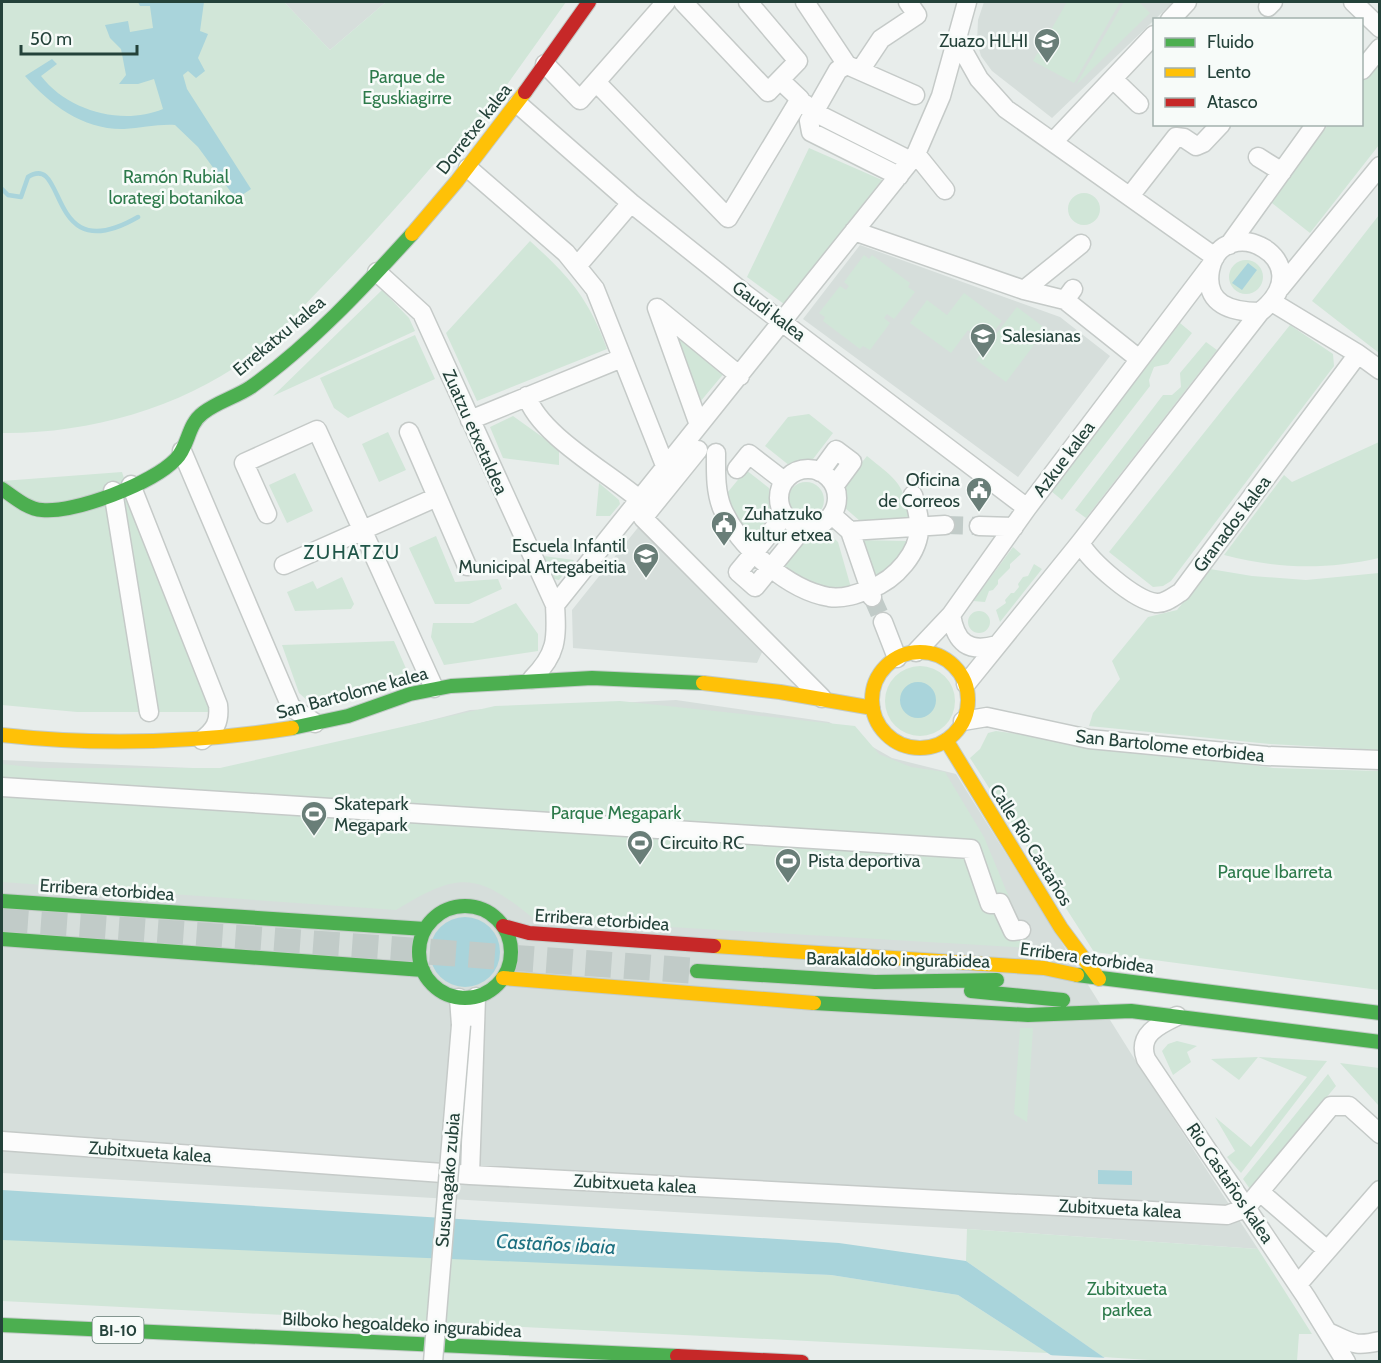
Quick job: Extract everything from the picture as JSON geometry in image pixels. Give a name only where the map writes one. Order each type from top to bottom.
[{"type":"main road","name":"Dorretxe kalea","points":[[377,272],[468,168],[518,104],[589,2]]},
{"type":"main road","name":"Errekatxu kalea","points":[[182,451],[192,424],[201,414],[248,388],[305,341],[377,272]]},
{"type":"main road","points":[[2,489],[25,505],[40,510],[59,511],[74,508],[161,472],[182,451]]},
{"type":"main road","points":[[916,652],[932,653],[946,659],[958,670],[966,684],[968,709],[963,721],[946,740],[932,746],[916,748],[901,744],[888,735],[878,723],[873,708],[873,693],[878,677],[887,665],[897,658],[916,652]]},
{"type":"main road","points":[[532,680],[587,677],[659,678],[822,698],[873,708]]},
{"type":"main road","name":"San Bartolome kalea","points":[[2,735],[57,742],[202,740],[261,735],[338,718],[434,688],[532,680]]},
{"type":"main road","name":"Calle Río Castaños","points":[[946,740],[1061,928],[1052,960]]},
{"type":"main road","name":"Erribera etorbidea","points":[[2,901],[425,929]]},
{"type":"main road","points":[[463,906],[478,908],[492,915],[503,926],[511,952],[503,978],[487,993],[467,998],[436,988],[423,970],[419,957],[420,942],[425,929],[435,917],[448,909],[463,906]]},
{"type":"main road","name":"Erribera etorbidea","points":[[503,926],[529,933],[1052,960],[1099,979],[1380,1013]]},
{"type":"main road","points":[[1061,928],[1099,979]]},
{"type":"main road","points":[[2,939],[423,970]]},
{"type":"main road","name":"Barakaldoko ingurabidea","points":[[697,971],[875,982],[1099,979]]},
{"type":"main road","points":[[503,978],[757,999],[1044,1016],[1131,1011],[1380,1042]]},
{"type":"main road","points":[[875,982],[1119,1006],[1131,1011]]},
{"type":"main road","name":"Bilboko hegoaldeko ingurabidea","points":[[2,1325],[802,1362]]},
{"type":"street","points":[[545,64],[580,100],[666,2]]},
{"type":"street","points":[[683,2],[768,92],[798,61],[748,2]]},
{"type":"street","points":[[805,2],[854,67],[915,94]]},
{"type":"street","points":[[899,176],[811,132],[809,121],[838,70],[854,67],[881,39],[917,15],[908,2]]},
{"type":"street","points":[[532,680],[546,665],[553,651],[556,634],[555,605],[914,158],[941,96],[957,40],[959,10],[967,2]]},
{"type":"street","points":[[1172,18],[1187,2]]},
{"type":"street","points":[[1353,2],[1380,28]]},
{"type":"street","points":[[1053,142],[1153,37]]},
{"type":"street","points":[[957,40],[979,78],[1006,109],[1219,256]]},
{"type":"street","points":[[1363,69],[1380,48]]},
{"type":"street","points":[[1113,79],[1139,104]]},
{"type":"street","points":[[780,80],[814,112],[914,158],[945,190]]},
{"type":"street","points":[[596,82],[728,218],[800,99]]},
{"type":"street","name":"Gaudi kalea","points":[[518,104],[631,203],[745,294],[783,320],[1028,508]]},
{"type":"street","points":[[1130,196],[1176,137],[1184,138],[1196,146],[1203,143],[1219,126]]},
{"type":"street","name":"Azkue kalea","points":[[916,652],[951,615],[1028,508],[1315,126]]},
{"type":"street","points":[[1258,157],[1282,172]]},
{"type":"street","points":[[966,684],[1380,166]]},
{"type":"street","points":[[468,168],[578,265],[595,289],[666,468]]},
{"type":"street","points":[[578,265],[631,203]]},
{"type":"street","points":[[854,231],[1024,290],[1069,295],[1139,359]]},
{"type":"street","points":[[1270,301],[1279,264],[1264,246],[1239,241],[1219,256],[1211,288],[1216,298],[1235,312],[1270,301],[1358,354],[1380,370]]},
{"type":"street","points":[[1024,290],[1081,244]]},
{"type":"street","name":"Zuatzu etxetaldea","points":[[377,272],[422,313],[555,605]]},
{"type":"street","points":[[699,425],[657,308],[740,375]]},
{"type":"street","name":"Granados kalea","points":[[1080,543],[1088,557],[1139,597],[1156,603],[1164,603],[1181,592],[1358,354]]},
{"type":"street","points":[[470,420],[622,358]]},
{"type":"street","points":[[527,396],[543,425],[640,500]]},
{"type":"street","points":[[267,514],[244,463],[317,430],[434,688]]},
{"type":"street","points":[[409,432],[467,566]]},
{"type":"street","points":[[820,472],[836,450],[852,462],[835,486],[837,506],[832,515],[818,526],[804,528],[791,523],[784,516],[778,499],[784,481],[800,470],[820,472],[835,486]]},
{"type":"street","points":[[182,451],[291,707],[315,723]]},
{"type":"street","points":[[822,698],[720,598],[643,518],[707,451],[722,509],[743,543],[796,586],[820,594],[844,597],[871,593],[904,564],[912,551],[920,526],[913,495]]},
{"type":"street","points":[[737,469],[749,454],[784,481]]},
{"type":"street","points":[[131,484],[218,705],[220,717],[214,730],[202,740]]},
{"type":"street","points":[[113,491],[149,712]]},
{"type":"street","points":[[284,565],[437,497]]},
{"type":"street","points":[[832,515],[850,531],[871,593]]},
{"type":"street","points":[[784,516],[738,572],[755,586],[804,528]]},
{"type":"street","points":[[850,531],[945,525]]},
{"type":"street","points":[[979,526],[1014,528]]},
{"type":"street","points":[[720,598],[741,575]]},
{"type":"street","points":[[951,615],[954,631],[962,642],[983,649],[997,645]]},
{"type":"street","points":[[883,622],[897,658]]},
{"type":"street","points":[[553,651],[573,670],[587,677]]},
{"type":"street","name":"San Bartolome etorbidea","points":[[963,721],[987,717],[1101,741],[1267,756],[1380,760]]},
{"type":"street","points":[[2,787],[971,849],[990,904],[1000,903],[1013,931],[1021,930]]},
{"type":"street","points":[[467,998],[470,1175]]},
{"type":"street","name":"Susunagako zubia","points":[[433,1362],[461,1025],[467,998]]},
{"type":"street","name":"Rio Castaños kalea","points":[[1178,1016],[1148,1033],[1143,1042],[1143,1051],[1298,1284],[1346,1362]]},
{"type":"street","points":[[1246,1208],[1331,1106],[1349,1106],[1380,1134]]},
{"type":"street","name":"Zubitxueta kalea","points":[[2,1141],[470,1175],[1227,1215],[1246,1208]]},
{"type":"street","points":[[1260,1192],[1327,1250]]},
{"type":"street","points":[[1298,1284],[1378,1193]]},
{"type":"street","points":[[1328,1332],[1355,1354],[1380,1341]]},
{"type":"shaded area","points":[[284,2],[386,2],[330,50]]},
{"type":"shaded area","name":"Zuazo HLHI","points":[[984,2],[1173,2],[1156,18],[1153,18],[1153,21],[1052,118],[992,71],[981,56],[977,42],[978,20]]},
{"type":"shaded area","name":"Salesianas","points":[[860,245],[1060,317],[1110,356],[1018,477],[803,319]]},
{"type":"shaded area","name":"Escuela Infantil Municipal Artegabeitia","points":[[640,525],[764,648],[757,663],[573,648],[572,610]]},
{"type":"shaded area","points":[[676,700],[829,722],[892,758],[956,774],[1132,1055],[1258,1249],[967,1229],[2,1173],[2,760],[240,770],[470,710]]},
{"type":"green space","name":"Ramón Rubial lorategi botanikoa","points":[[2,2],[284,2],[330,50],[386,2],[566,2],[484,117],[444,165],[434,164],[294,316],[247,359],[220,377],[191,392],[130,415],[66,429],[2,433]]},
{"type":"green space","points":[[1067,2],[1120,2],[1074,83],[1033,61]]},
{"type":"green space","points":[[1124,2],[1139,2],[1150,13],[1076,85]]},
{"type":"green space","points":[[1379,59],[1379,145],[1310,233],[1268,200],[1327,126],[1363,126],[1363,81]]},
{"type":"green space","points":[[809,148],[882,180],[784,304],[747,277]]},
{"type":"green space","points":[[1084,193],[1095,198],[1100,209],[1095,220],[1084,225],[1073,220],[1068,209],[1073,198]]},
{"type":"green space","points":[[1379,215],[1379,353],[1312,301]]},
{"type":"green space","points":[[530,241],[567,277],[576,289],[593,316],[607,349],[477,401],[446,333]]},
{"type":"green space","points":[[864,255],[869,259],[872,255],[910,283],[908,287],[915,292],[894,319],[887,314],[884,318],[890,323],[870,350],[863,346],[860,349],[823,321],[825,317],[819,313],[840,286],[846,290],[849,286],[844,282]]},
{"type":"green space","points":[[1246,260],[1258,265],[1263,277],[1258,289],[1246,294],[1234,289],[1229,277],[1234,265]]},
{"type":"green space","points":[[382,290],[409,318],[415,331],[273,396]]},
{"type":"green space","points":[[964,293],[1002,321],[985,343],[968,330],[951,353],[910,323],[927,300],[947,315]]},
{"type":"green space","points":[[1017,307],[1046,329],[1006,382],[976,360]]},
{"type":"green space","points":[[1180,323],[1192,333],[1168,364],[1154,367],[1149,380],[1150,386],[1062,500],[1051,491]]},
{"type":"green space","points":[[1290,325],[1333,354],[1334,366],[1171,581],[1163,586],[1153,587],[1109,552]]},
{"type":"green space","points":[[672,327],[725,372],[700,402]]},
{"type":"green space","points":[[415,335],[435,379],[348,418],[334,408],[320,378]]},
{"type":"green space","points":[[1206,342],[1217,350],[1086,518],[1075,510],[1163,395],[1172,395],[1181,387],[1180,373]]},
{"type":"green space","points":[[809,414],[833,433],[810,463],[790,466],[765,446],[788,417]]},
{"type":"green space","points":[[513,416],[559,449],[559,465],[503,458],[490,427]]},
{"type":"green space","points":[[388,432],[406,470],[379,482],[362,444]]},
{"type":"green space","points":[[1379,442],[1379,558],[1340,565],[1302,566],[1263,563],[1224,555],[1284,475],[1292,482]]},
{"type":"green space","points":[[867,456],[897,483],[905,498],[909,520],[860,521],[845,508],[842,487]]},
{"type":"green space","points":[[746,470],[769,488],[771,515],[754,536],[730,515],[723,498]]},
{"type":"green space","points":[[122,472],[148,553],[215,712],[77,712],[2,705],[2,481]]},
{"type":"green space","points":[[295,473],[313,511],[287,523],[269,485]]},
{"type":"green space","points":[[806,482],[819,487],[824,500],[819,513],[806,518],[793,513],[788,500],[793,487]]},
{"type":"green space","points":[[599,483],[619,500],[620,504],[610,516],[596,516]]},
{"type":"green space","points":[[826,531],[838,542],[852,591],[831,593],[780,568],[804,536]]},
{"type":"green space","points":[[436,536],[455,582],[498,579],[502,589],[469,604],[435,604],[409,548]]},
{"type":"green space","points":[[859,540],[907,541],[901,556],[873,585]]},
{"type":"green space","points":[[1013,547],[1021,554],[1010,564],[1010,568],[998,580],[993,590],[989,591],[985,602],[973,601]]},
{"type":"green space","points":[[544,556],[574,560],[559,580],[554,579]]},
{"type":"green space","points":[[1034,564],[1042,569],[1000,622],[996,610],[1006,603],[1005,600],[1019,587],[1018,584],[1023,577],[1028,576]]},
{"type":"green space","points":[[1210,569],[1252,576],[1306,580],[1379,573],[1379,750],[1270,744],[1089,726],[1093,713],[1120,679],[1112,661],[1148,617],[1177,610]]},
{"type":"green space","points":[[342,577],[354,604],[351,609],[295,611],[287,592],[313,581],[317,589]]},
{"type":"green space","points":[[516,603],[538,634],[538,651],[444,665],[431,637],[433,623],[473,623]]},
{"type":"green space","points":[[979,611],[989,618],[990,622],[983,632],[979,633],[969,626],[968,622],[975,612]]},
{"type":"green space","points":[[394,641],[408,673],[308,701],[299,693],[282,645]]},
{"type":"green space","points":[[920,666],[933,669],[945,676],[952,688],[955,701],[952,714],[945,726],[933,733],[920,736],[907,733],[895,726],[888,714],[885,701],[888,688],[895,676],[907,669]]},
{"type":"green space","name":"Parque Megapark","points":[[620,701],[855,726],[879,754],[911,767],[945,772],[984,837],[1030,948],[534,919],[497,892],[482,885],[467,882],[452,883],[436,888],[396,910],[2,882],[2,764],[41,768],[220,768],[495,706]]},
{"type":"green space","name":"Parque Ibarreta","points":[[996,731],[1273,768],[1379,771],[1379,990],[1094,952],[970,758],[980,749],[988,733]]},
{"type":"green space","points":[[1020,1028],[1033,1028],[1027,1122],[1014,1114]]},
{"type":"green space","points":[[1177,1041],[1197,1046],[1187,1052],[1191,1062],[1173,1075],[1162,1051],[1168,1044]]},
{"type":"green space","points":[[1258,1057],[1327,1061],[1241,1173],[1227,1157],[1235,1151],[1215,1117],[1251,1147],[1307,1077]]},
{"type":"green space","points":[[1258,1057],[1239,1080],[1211,1059]]},
{"type":"green space","points":[[1340,1063],[1379,1068],[1379,1106]]},
{"type":"green space","points":[[1328,1074],[1336,1086],[1250,1189],[1243,1179]]},
{"type":"green space","name":"Zubitxueta parkea","points":[[967,1229],[1258,1249],[1312,1334],[1299,1334],[1297,1361],[1180,1362],[1103,1357],[966,1261]]},
{"type":"green space","points":[[2,1237],[831,1275],[958,1295],[1048,1353],[2,1301]]},
{"type":"water","points":[[138,2],[204,2],[200,31],[208,34],[198,58],[205,71],[196,78],[188,71],[183,75],[187,89],[251,189],[236,199],[198,147],[175,125],[124,129],[95,125],[57,106],[25,76],[52,59],[57,64],[41,76],[52,88],[81,106],[97,112],[130,116],[163,109],[154,79],[138,84],[119,84],[126,75],[121,49],[110,38],[105,25],[128,21],[130,32],[153,28],[150,6],[140,6]]},
{"type":"water","points":[[1248,263],[1257,270],[1242,290],[1232,283]]},
{"type":"water","points":[[918,682],[931,687],[936,700],[931,713],[918,718],[905,713],[900,700],[905,687]]},
{"type":"water","points":[[465,917],[478,920],[490,927],[497,939],[500,952],[497,965],[490,977],[478,984],[465,987],[452,984],[440,977],[433,965],[430,952],[433,939],[440,927],[452,920]]},
{"type":"water","points":[[1098,1170],[1132,1171],[1132,1185],[1098,1184]]},
{"type":"water","name":"Castaños ibaia","points":[[2,1190],[839,1243],[966,1261],[1109,1361],[1060,1361],[958,1295],[831,1275],[2,1240]]},
{"type":"pier","points":[[1046,1355],[1109,1358],[1112,1362],[1055,1362]]},
{"type":"waterway","points":[[2,189],[8,195],[21,197],[28,177],[40,173],[49,180],[63,208],[73,221],[87,230],[108,230],[138,217]]},
{"type":"tunnel","points":[[945,525],[979,526]]},
{"type":"tunnel","points":[[872,597],[883,622]]},
{"type":"tunnel","points":[[2,921],[697,971]]},
{"type":"traffic: fast","points":[[2,489],[31,507],[56,510],[93,502],[150,478],[176,459],[194,423],[203,413],[251,387],[295,353],[355,295],[412,234]]},
{"type":"traffic: fast","points":[[292,728],[348,716],[410,694],[451,686],[592,678],[703,683]]},
{"type":"traffic: fast","points":[[2,901],[425,929]]},
{"type":"traffic: fast","points":[[465,906],[483,910],[497,920],[507,934],[511,952],[507,970],[497,984],[483,994],[465,998],[447,994],[433,984],[423,970],[419,952],[423,934],[433,920],[447,910],[465,906]]},
{"type":"traffic: fast","points":[[2,939],[423,970]]},
{"type":"traffic: fast","points":[[697,971],[875,982],[997,980]]},
{"type":"traffic: fast","points":[[1077,975],[1380,1013]]},
{"type":"traffic: fast","points":[[971,991],[1063,1000]]},
{"type":"traffic: fast","points":[[814,1003],[1028,1015],[1131,1011],[1380,1042]]},
{"type":"traffic: fast","points":[[2,1325],[677,1356]]},
{"type":"traffic: slow","points":[[412,234],[457,181],[525,92]]},
{"type":"traffic: slow","points":[[920,652],[938,656],[954,666],[964,682],[968,700],[964,718],[954,734],[938,744],[920,748],[902,744],[886,734],[876,718],[872,700],[876,682],[886,666],[902,656],[920,652]]},
{"type":"traffic: slow","points":[[703,683],[780,692],[873,708]]},
{"type":"traffic: slow","points":[[2,735],[111,742],[183,740],[292,728]]},
{"type":"traffic: slow","points":[[946,740],[1061,928],[1099,979]]},
{"type":"traffic: slow","points":[[714,946],[1044,968],[1077,975]]},
{"type":"traffic: slow","points":[[503,978],[814,1003]]},
{"type":"traffic: jam","points":[[525,92],[589,2]]},
{"type":"traffic: jam","points":[[503,926],[529,933],[714,946]]},
{"type":"traffic: jam","points":[[677,1356],[802,1362]]},
{"type":"place","name":"Zuazo HLHI","points":[[1047,64]]},
{"type":"place","name":"Salesianas","points":[[983,359]]},
{"type":"place","name":"Oficina de Correos","points":[[979,513]]},
{"type":"place","name":"Zuhatzuko kultur etxea","points":[[724,547]]},
{"type":"place","name":"Escuela Infantil Municipal Artegabeitia","points":[[646,579]]},
{"type":"place","name":"Skatepark Megapark","points":[[314,837]]},
{"type":"place","name":"Circuito RC","points":[[640,866]]},
{"type":"place","name":"Pista deportiva","points":[[788,884]]},
{"type":"district","name":"ZUHATZU","points":[[352,552]]},
{"type":"park label","name":"Parque de Eguskiagirre","points":[[407,88]]}]
